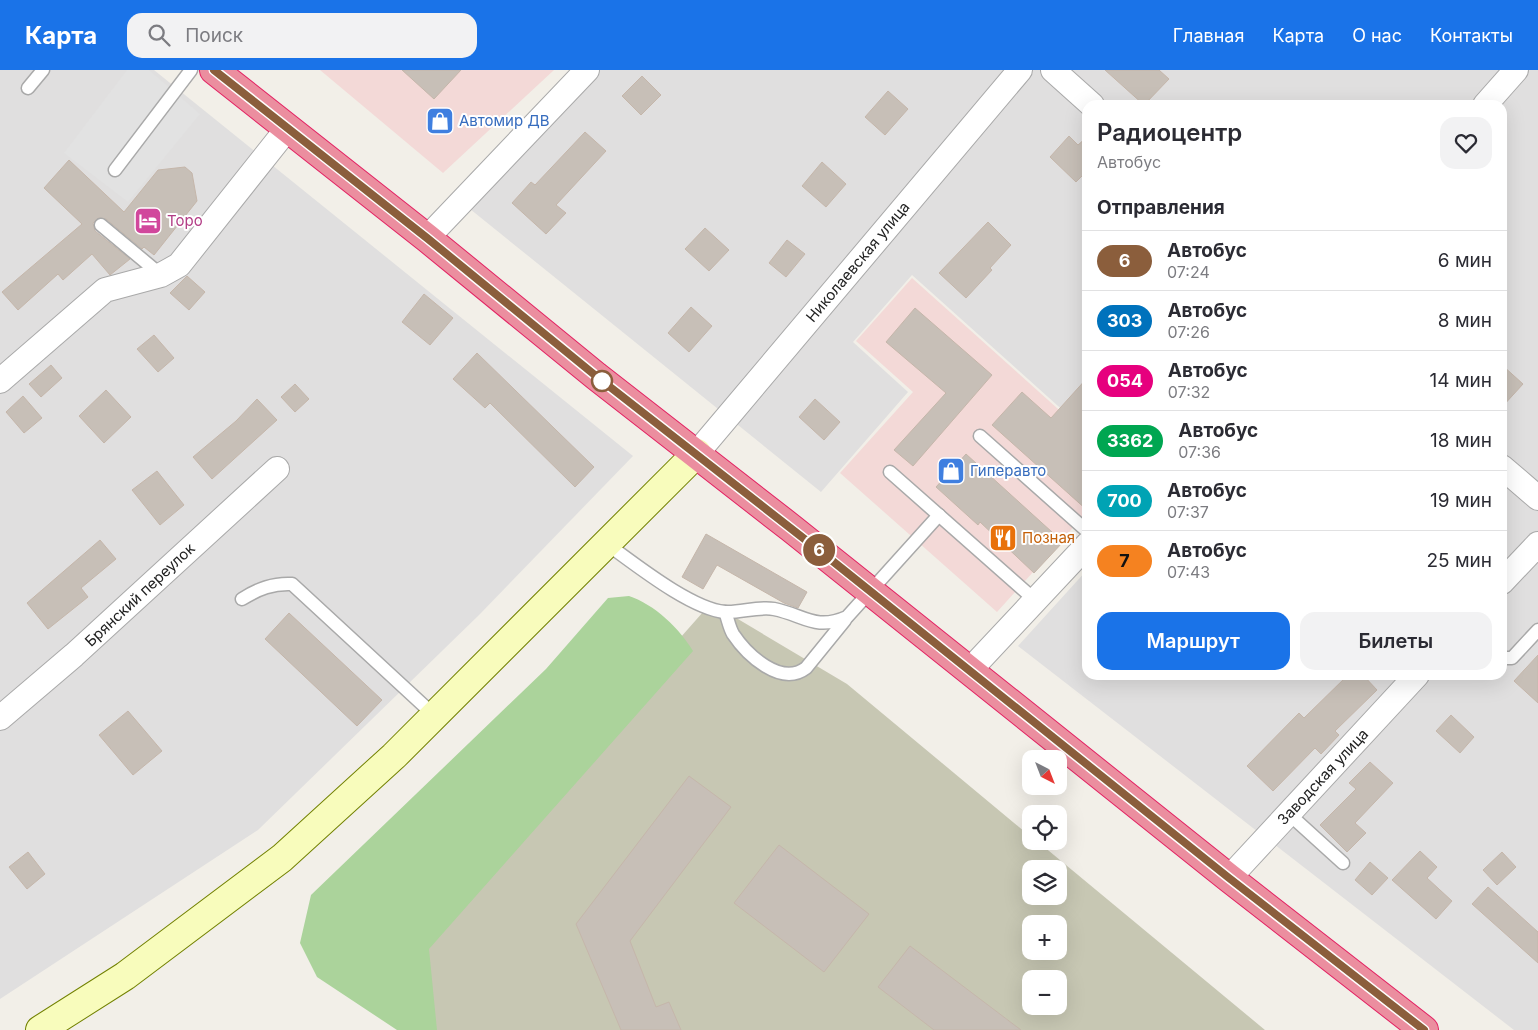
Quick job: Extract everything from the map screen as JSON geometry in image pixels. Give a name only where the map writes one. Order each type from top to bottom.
[{"type":"highway","points":[[218,71],[287,129],[427,238],[596,376],[697,453],[1229,878],[1424,1030]]},
{"type":"main road","points":[[40,1030],[125,976],[282,858],[435,716],[697,453]]},
{"type":"street","points":[[427,238],[587,70]]},
{"type":"street","name":"Николаевская улица","points":[[697,453],[1020,70]]},
{"type":"street","points":[[1053,70],[1086,100]]},
{"type":"street","points":[[1489,100],[1516,70]]},
{"type":"street","points":[[0,381],[105,290],[161,275],[179,265],[287,129]]},
{"type":"street","name":"Брянский переулок","points":[[0,718],[74,656],[277,468]]},
{"type":"street","points":[[1507,471],[1538,498]]},
{"type":"street","points":[[1507,577],[1538,544]]},
{"type":"street","points":[[970,670],[1082,550]]},
{"type":"street","name":"Заводская улица","points":[[1229,878],[1412,680]]},
{"type":"lane","points":[[28,88],[44,70]]},
{"type":"lane","points":[[115,170],[191,70]]},
{"type":"lane","points":[[101,225],[161,275]]},
{"type":"lane","points":[[980,436],[1082,527]]},
{"type":"lane","points":[[890,472],[1035,600]]},
{"type":"lane","points":[[725,612],[732,632],[755,658],[785,674],[798,674],[806,668],[870,590],[939,515]]},
{"type":"lane","points":[[607,544],[686,597],[725,612],[772,608],[816,623],[832,624],[847,617]]},
{"type":"lane","points":[[242,599],[256,590],[292,584],[435,716]]},
{"type":"lane","points":[[1507,658],[1512,658],[1538,630]]},
{"type":"lane","points":[[1289,814],[1343,863]]},
{"type":"shaded area","points":[[0,70],[154,70],[633,456],[479,615],[258,830],[0,999]]},
{"type":"shaded area","points":[[127,70],[149,70],[200,114],[128,202],[64,153]]},
{"type":"shaded area","name":"Автомир ДВ","points":[[320,70],[554,70],[443,173]]},
{"type":"shaded area","points":[[599,70],[1538,70],[1538,1030],[1514,1030],[1018,646],[1082,576],[1082,680],[1507,680],[1507,100],[1082,100],[1082,428],[912,275],[853,342],[908,392],[821,492],[470,209]]},
{"type":"shaded area","points":[[912,278],[1082,431],[1082,518],[997,612],[840,473],[913,392],[856,341]]},
{"type":"shaded area","points":[[711,603],[847,684],[1022,830],[1022,850],[1048,850],[1060,860],[1022,860],[1022,905],[1067,905],[1067,866],[1265,1030],[424,1030],[420,932]]},
{"type":"green space","points":[[629,596],[648,605],[666,618],[693,651],[429,949],[437,1030],[397,1030],[317,977],[300,943],[311,895],[546,669],[608,598]]},
{"type":"building","points":[[402,70],[461,70],[434,99]]},
{"type":"building","points":[[1105,70],[1159,70],[1169,79],[1149,100],[1138,100]]},
{"type":"building","points":[[642,76],[661,95],[641,115],[622,96]]},
{"type":"building","points":[[888,91],[908,109],[885,135],[865,117]]},
{"type":"building","points":[[585,132],[606,151],[556,205],[566,213],[546,234],[512,203],[531,182],[535,185]]},
{"type":"building","points":[[1069,136],[1078,145],[1082,141],[1082,176],[1076,182],[1050,157]]},
{"type":"building","points":[[69,160],[124,212],[158,170],[185,167],[192,173],[197,201],[154,255],[144,247],[142,249],[106,219],[98,218],[93,223],[95,231],[130,259],[110,275],[92,254],[63,280],[58,274],[18,310],[2,292],[82,224],[44,188]]},
{"type":"building","points":[[822,162],[846,184],[826,207],[802,186]]},
{"type":"building","points":[[988,222],[1011,245],[990,268],[992,270],[966,298],[939,273]]},
{"type":"building","points":[[705,228],[729,250],[709,271],[685,249]]},
{"type":"building","points":[[787,240],[805,254],[786,277],[769,263]]},
{"type":"building","points":[[187,276],[205,292],[189,310],[170,293]]},
{"type":"building","points":[[424,294],[453,318],[430,345],[402,322]]},
{"type":"building","points":[[691,307],[712,326],[689,352],[668,333]]},
{"type":"building","points":[[915,308],[992,375],[913,466],[894,450],[946,393],[886,342]]},
{"type":"building","points":[[154,335],[174,358],[158,372],[137,349]]},
{"type":"building","points":[[477,353],[594,467],[575,487],[490,403],[485,408],[453,379]]},
{"type":"building","points":[[51,365],[62,378],[41,397],[29,384]]},
{"type":"building","points":[[1507,370],[1523,384],[1507,402]]},
{"type":"building","points":[[295,384],[309,399],[295,412],[281,397]]},
{"type":"building","points":[[1082,384],[1082,506],[992,425],[1022,392],[1051,418]]},
{"type":"building","points":[[106,390],[131,417],[104,443],[79,416]]},
{"type":"building","points":[[23,396],[42,418],[24,433],[6,412]]},
{"type":"building","points":[[257,399],[277,420],[212,479],[193,457],[236,421]]},
{"type":"building","points":[[815,399],[840,422],[824,440],[799,417]]},
{"type":"building","points":[[966,454],[1063,542],[1034,573],[980,522],[978,525],[936,487]]},
{"type":"building","points":[[157,471],[184,505],[160,525],[132,490]]},
{"type":"building","points":[[706,534],[807,592],[798,608],[784,603],[717,565],[703,589],[682,577]]},
{"type":"building","points":[[100,540],[116,559],[81,588],[88,597],[48,629],[27,603]]},
{"type":"building","points":[[289,613],[382,700],[357,726],[265,639]]},
{"type":"building","points":[[1538,655],[1538,703],[1514,681]]},
{"type":"building","points":[[1343,680],[1368,680],[1377,690],[1335,731],[1339,735],[1321,754],[1315,748],[1273,791],[1247,766],[1299,713],[1304,718]]},
{"type":"building","points":[[128,711],[162,751],[133,775],[99,735]]},
{"type":"building","points":[[1451,715],[1474,737],[1460,753],[1436,731]]},
{"type":"building","points":[[1370,762],[1393,783],[1355,823],[1366,833],[1347,852],[1320,825],[1356,789],[1349,783]]},
{"type":"building","points":[[689,776],[731,807],[630,941],[656,1007],[669,1002],[681,1030],[621,1030],[576,924]]},
{"type":"building","points":[[779,845],[869,914],[824,972],[734,903]]},
{"type":"building","points":[[1420,851],[1437,867],[1427,878],[1452,901],[1436,919],[1392,880]]},
{"type":"building","points":[[28,852],[45,874],[27,889],[9,867]]},
{"type":"building","points":[[1502,852],[1516,867],[1497,885],[1483,870]]},
{"type":"building","points":[[1370,862],[1388,878],[1372,895],[1355,880]]},
{"type":"building","points":[[1488,887],[1538,932],[1538,963],[1472,904]]},
{"type":"building","points":[[910,946],[1021,1030],[934,1030],[878,987]]},
{"type":"bus line","name":"6","points":[[214,70],[427,238],[596,376],[697,453],[1229,878],[1424,1030]]},
{"type":"place","name":"Автомир ДВ","points":[[440,121]]},
{"type":"place","name":"Торо","points":[[148,221]]},
{"type":"place","name":"Гиперавто","points":[[951,471]]},
{"type":"place","name":"Позная","points":[[1003,538]]}]
